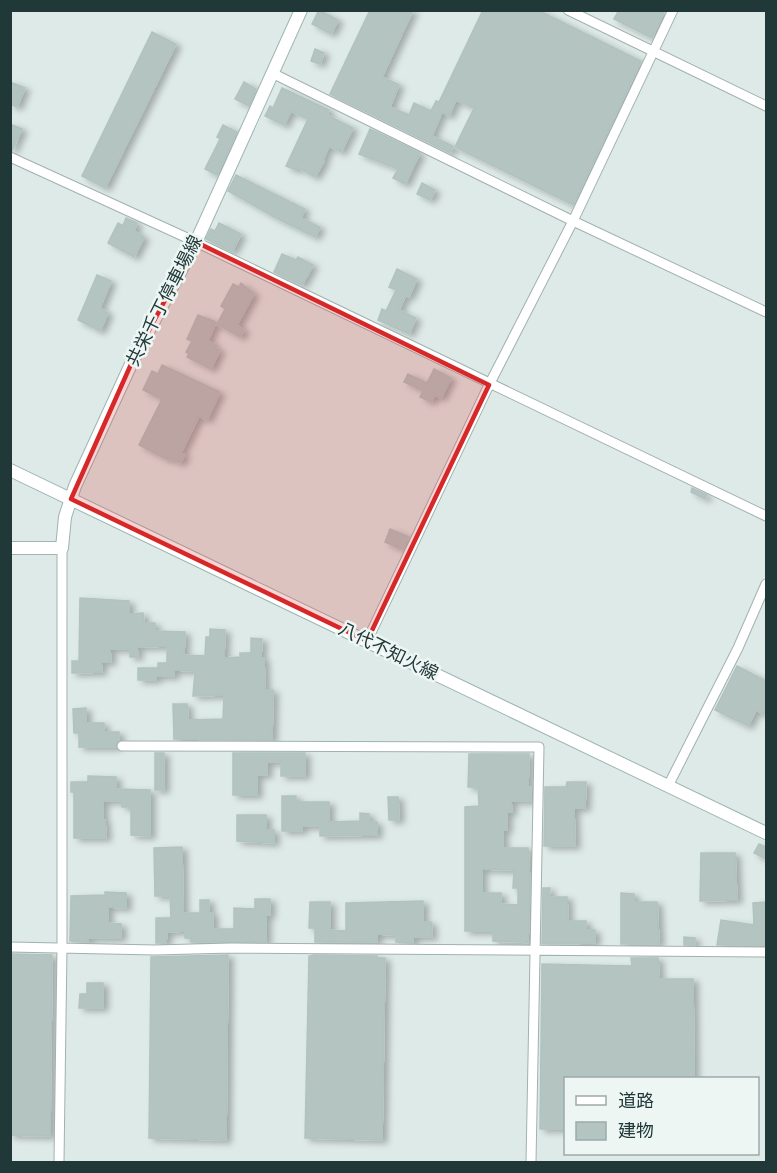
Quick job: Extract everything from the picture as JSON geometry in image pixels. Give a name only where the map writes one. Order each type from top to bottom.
[{"type":"main road","name":"共栄千丁停車場線","points":[[62,548],[65,517],[71,499],[132,362],[196,242],[302,10]]},
{"type":"main road","name":"八代不知火線","points":[[10,470],[766,832]]},
{"type":"main road","points":[[10,548],[62,548]]},
{"type":"street","points":[[568,10],[766,106]]},
{"type":"street","points":[[367,641],[489,385],[573,221],[673,10]]},
{"type":"street","points":[[274,74],[573,221],[766,312]]},
{"type":"street","points":[[10,157],[196,242],[489,385],[766,516]]},
{"type":"street","points":[[59,1162],[63,948],[62,548]]},
{"type":"street","points":[[668,786],[738,648],[766,584]]},
{"type":"street","points":[[122,746],[539,747],[531,1162]]},
{"type":"street","points":[[10,947],[155,950],[766,952]]},
{"type":"highlighted area","points":[[196,242],[489,385],[367,641],[71,499],[132,362]]},
{"type":"building","points":[[319,10],[338,20],[331,34],[312,24]]},
{"type":"building","points":[[370,10],[413,10],[382,77],[399,85],[390,107],[409,115],[414,103],[431,111],[436,101],[439,102],[483,10],[538,10],[641,61],[573,205],[455,147],[474,108],[456,100],[449,116],[442,112],[432,136],[453,146],[450,153],[330,94]]},
{"type":"building","points":[[619,10],[665,10],[652,38],[614,19]]},
{"type":"building","points":[[152,32],[176,44],[105,188],[82,176]]},
{"type":"building","points":[[315,49],[324,53],[320,64],[311,61]]},
{"type":"building","points":[[10,82],[25,88],[17,107],[10,104]]},
{"type":"building","points":[[244,82],[256,89],[249,106],[235,99]]},
{"type":"building","points":[[282,88],[329,110],[327,115],[353,128],[341,152],[329,146],[315,177],[297,167],[296,170],[286,166],[308,119],[291,111],[284,125],[265,116],[270,106],[273,108]]},
{"type":"building","points":[[10,124],[22,129],[12,151],[10,150]]},
{"type":"building","points":[[223,125],[237,132],[217,175],[205,169],[220,139],[217,137]]},
{"type":"building","points":[[370,129],[420,153],[405,184],[393,178],[398,169],[359,154]]},
{"type":"building","points":[[236,175],[305,209],[301,218],[320,227],[315,237],[228,191]]},
{"type":"building","points":[[422,183],[435,190],[430,200],[417,194]]},
{"type":"building","points":[[126,218],[137,223],[134,231],[144,237],[134,257],[108,243],[118,223],[123,226]]},
{"type":"building","points":[[219,223],[241,234],[232,252],[206,239],[211,229],[215,231]]},
{"type":"building","points":[[282,254],[296,260],[298,257],[313,265],[302,285],[274,272]]},
{"type":"building","points":[[397,269],[417,279],[409,297],[406,295],[399,310],[416,318],[409,334],[378,320],[382,309],[386,311],[396,290],[389,287]]},
{"type":"building","points":[[97,275],[111,281],[100,308],[108,313],[100,331],[78,320]]},
{"type":"building","points":[[241,283],[254,294],[237,325],[244,330],[240,337],[217,324],[225,309],[221,306],[233,284],[239,287]]},
{"type":"building","points":[[198,315],[216,322],[208,341],[220,350],[211,369],[187,357],[189,354],[186,352],[192,341],[187,339]]},
{"type":"building","points":[[162,365],[220,392],[207,420],[199,416],[181,453],[185,455],[180,463],[169,458],[168,460],[139,445],[162,399],[143,390],[152,371],[158,374]]},
{"type":"building","points":[[434,369],[451,378],[441,398],[435,395],[431,402],[420,397],[423,391],[404,382],[408,374],[427,383]]},
{"type":"building","points":[[692,488],[707,495],[705,499],[691,492]]},
{"type":"building","points":[[390,529],[409,537],[403,550],[385,542]]},
{"type":"building","points":[[80,598],[129,601],[129,614],[143,613],[144,623],[155,623],[155,631],[185,632],[184,655],[205,656],[206,637],[210,637],[210,629],[225,630],[224,658],[240,657],[240,653],[251,653],[251,638],[262,639],[261,658],[264,658],[265,690],[273,690],[272,740],[174,739],[173,704],[187,704],[188,720],[223,719],[224,695],[193,696],[195,671],[174,670],[174,676],[156,676],[156,680],[138,680],[138,668],[158,668],[158,663],[167,663],[167,646],[137,647],[138,657],[130,657],[130,649],[110,649],[111,662],[101,662],[102,672],[72,673],[72,661],[79,661]]},
{"type":"building","points":[[737,666],[766,681],[766,715],[756,710],[748,726],[715,710]]},
{"type":"building","points":[[86,708],[86,723],[104,723],[104,732],[119,732],[119,740],[115,747],[79,747],[79,733],[74,733],[73,709]]},
{"type":"building","points":[[155,753],[164,753],[164,790],[155,790]]},
{"type":"building","points":[[233,753],[305,753],[305,776],[281,776],[281,762],[267,762],[267,775],[257,775],[257,795],[233,795]]},
{"type":"building","points":[[469,754],[529,754],[528,787],[531,787],[531,801],[511,801],[512,812],[507,812],[507,830],[503,830],[503,848],[528,848],[530,886],[528,943],[493,941],[493,931],[465,931],[465,807],[479,806],[478,787],[468,787]],"holes":[[[482,869],[514,870],[513,888],[518,888],[518,905],[501,904],[501,893],[482,893]]]},
{"type":"building","points":[[88,776],[116,777],[116,789],[150,790],[150,836],[131,835],[131,807],[122,807],[122,801],[103,801],[106,838],[74,838],[74,792],[71,792],[71,782],[88,782]]},
{"type":"building","points":[[567,782],[586,782],[585,808],[574,808],[575,846],[544,846],[545,787],[566,787]]},
{"type":"building","points":[[282,796],[296,796],[296,802],[329,802],[329,822],[360,821],[360,813],[369,814],[369,822],[377,822],[377,835],[320,836],[320,826],[302,826],[302,831],[282,831]]},
{"type":"building","points":[[388,797],[398,797],[399,820],[389,820]]},
{"type":"building","points":[[237,815],[266,815],[266,830],[274,830],[274,843],[237,841]]},
{"type":"building","points":[[759,844],[766,847],[766,859],[754,853]]},
{"type":"building","points":[[182,847],[183,913],[200,913],[200,900],[209,900],[209,913],[213,913],[213,929],[234,929],[234,908],[255,909],[255,899],[270,899],[270,915],[266,915],[266,942],[191,942],[191,938],[185,938],[185,931],[167,932],[166,943],[156,943],[156,918],[171,918],[170,896],[155,896],[154,848]]},
{"type":"building","points":[[701,853],[735,853],[737,900],[700,901]]},
{"type":"building","points":[[543,888],[550,888],[549,897],[567,897],[568,921],[586,921],[586,930],[595,930],[595,943],[542,944]]},
{"type":"building","points":[[105,892],[126,893],[126,908],[108,907],[108,923],[121,924],[121,938],[88,938],[88,942],[70,941],[71,896],[105,895]]},
{"type":"building","points":[[621,893],[634,894],[634,902],[657,902],[659,944],[621,944]]},
{"type":"building","points":[[423,901],[423,922],[431,922],[432,937],[413,937],[413,943],[396,942],[396,935],[377,934],[377,942],[315,942],[315,928],[309,928],[310,902],[330,902],[330,930],[346,931],[346,903]]},
{"type":"building","points":[[766,902],[766,945],[717,945],[721,920],[754,925],[753,903]]},
{"type":"building","points":[[684,937],[695,938],[695,945],[684,945]]},
{"type":"building","points":[[10,954],[52,955],[50,1136],[10,1135]]},
{"type":"building","points":[[228,955],[226,1140],[149,1138],[151,957]]},
{"type":"building","points":[[309,956],[385,958],[382,1140],[305,1138]]},
{"type":"building","points":[[631,958],[658,958],[659,979],[693,979],[694,1077],[564,1077],[564,1129],[540,1129],[542,964],[632,966]]},
{"type":"building","points":[[87,983],[103,983],[103,1008],[79,1008],[80,994],[87,994]]}]
